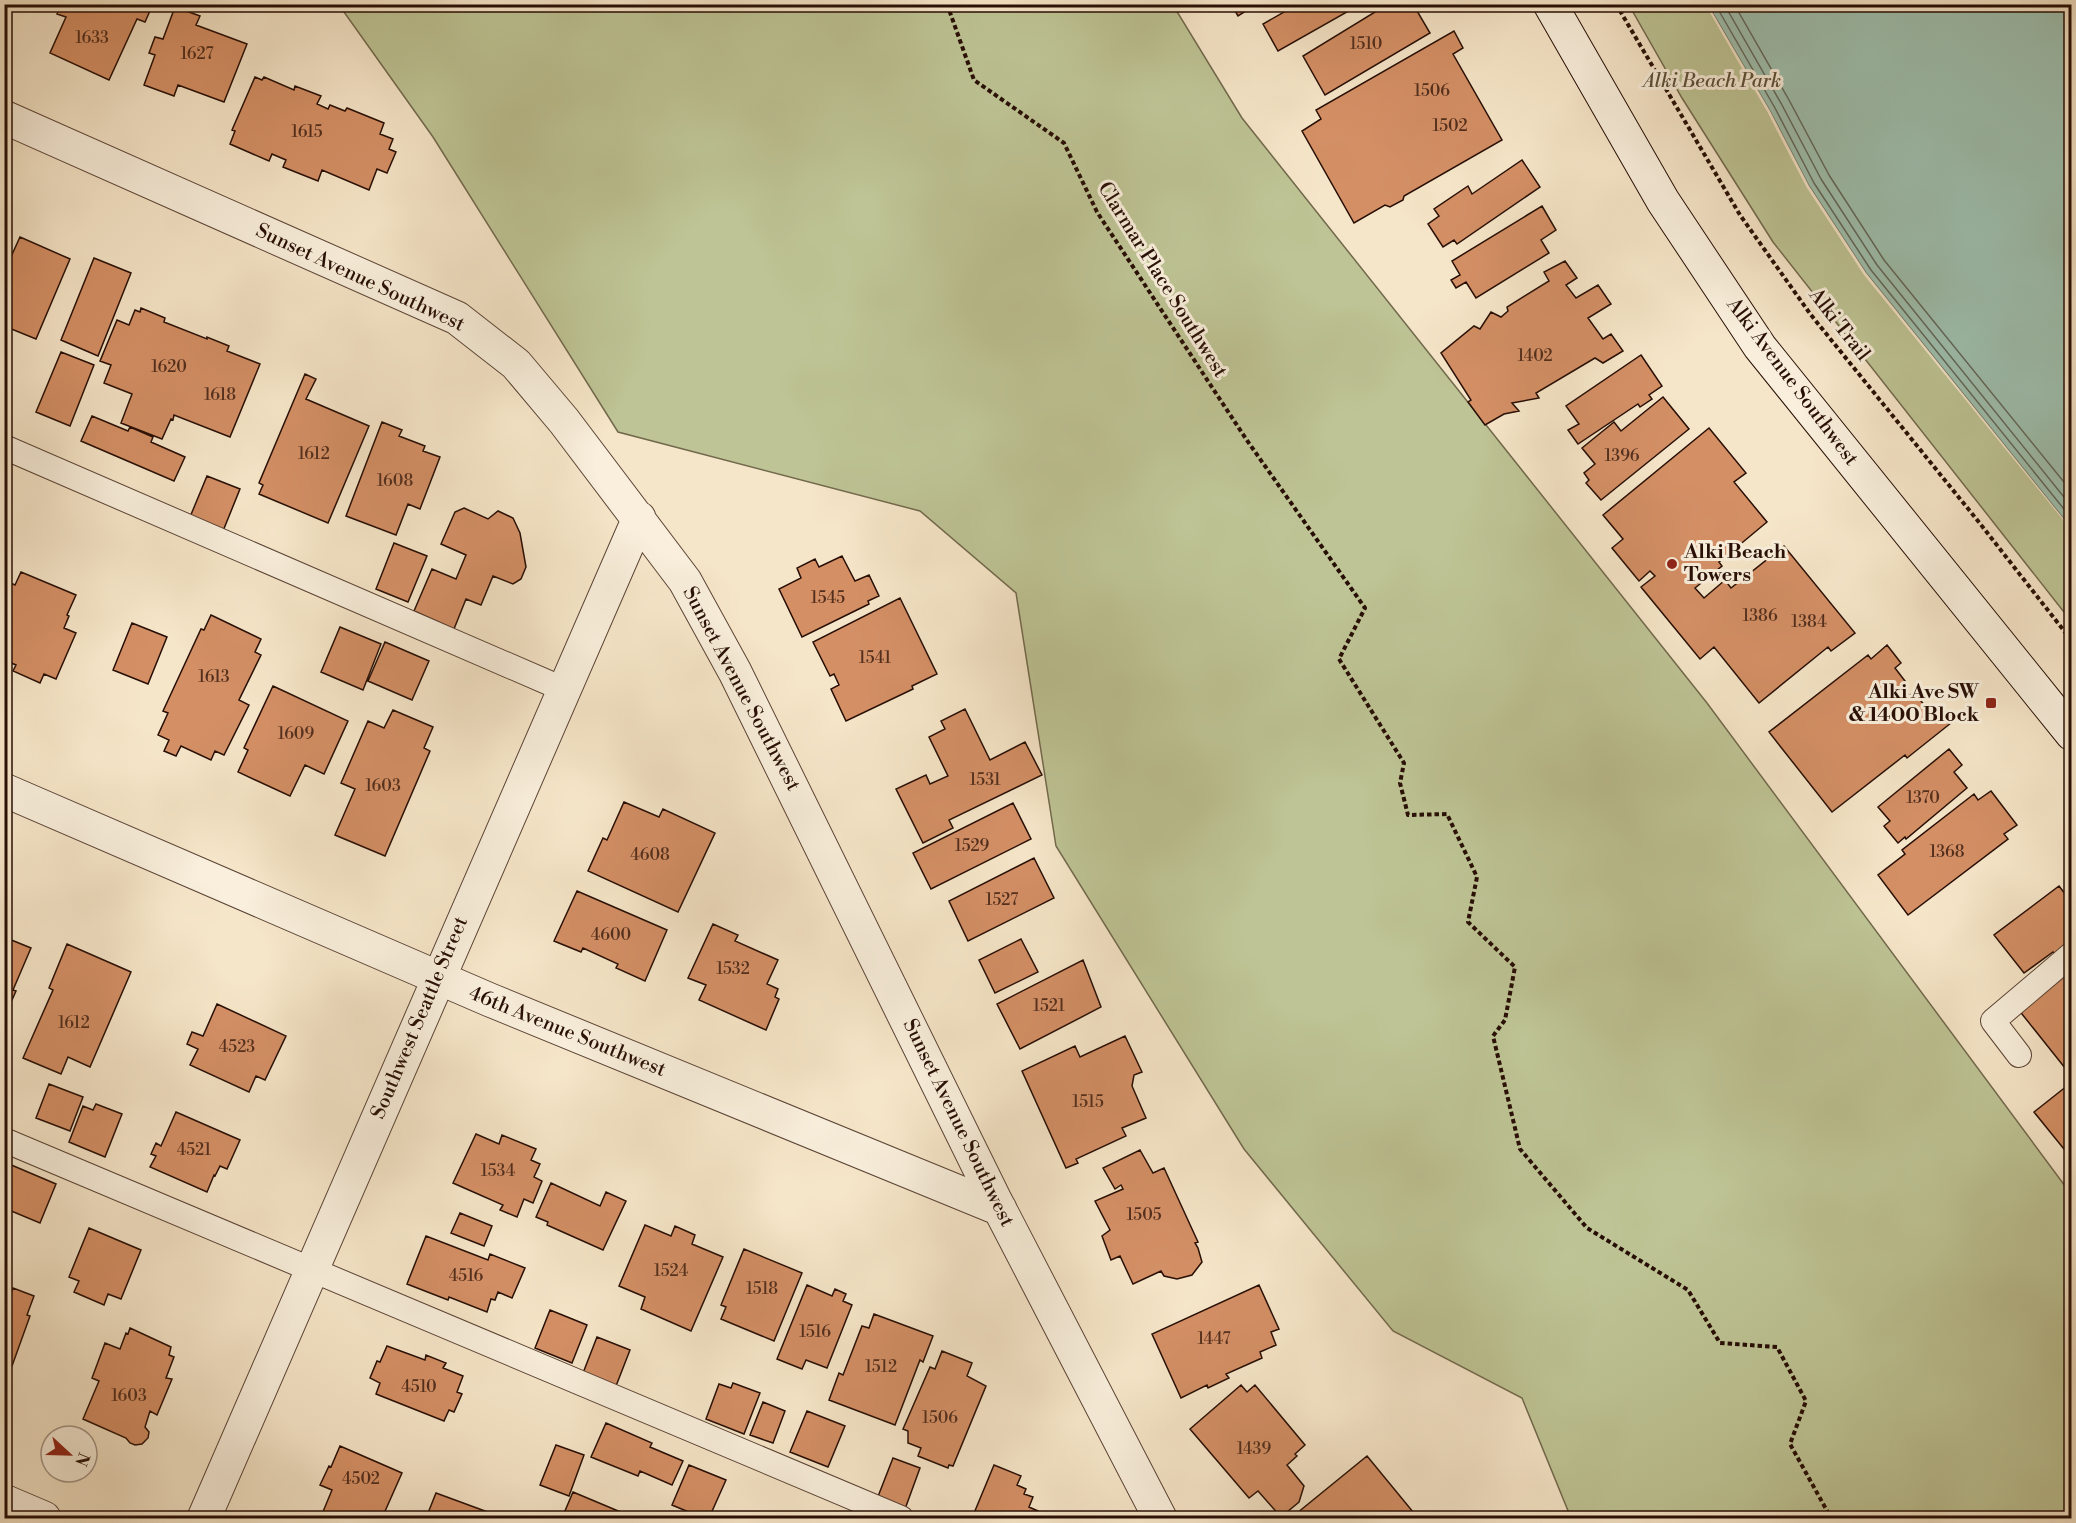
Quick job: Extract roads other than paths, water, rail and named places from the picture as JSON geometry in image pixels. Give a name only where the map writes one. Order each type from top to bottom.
[{"type":"street","name":"Alki Avenue Southwest","points":[[1550,4],[1663,201],[1760,347],[2072,734]]},
{"type":"street","name":"Sunset Avenue Southwest","points":[[4,117],[457,318],[516,364],[564,421],[685,581],[735,672],[1000,1209],[1160,1518]]},
{"type":"street","name":"Southwest Seattle Street","points":[[204,1518],[639,518]]},
{"type":"street","name":"46th Avenue Southwest","points":[[4,790],[438,978],[1000,1209]]},
{"type":"street","points":[[4,1501],[44,1518]]},
{"type":"lane","points":[[4,447],[563,689]]},
{"type":"lane","points":[[2019,1055],[1993,1021],[2072,954]]},
{"type":"lane","points":[[4,1140],[901,1518]]},
{"type":"water","points":[[1708,5],[2071,5],[2071,528],[1866,273],[1809,186],[1770,111]]},
{"type":"place","name":"Alki Beach Towers","points":[[1672,564]]},
{"type":"place","name":"Alki Ave SW & 1400 Block","points":[[1991,703]]},
{"type":"park label","name":"Alki Beach Park","points":[[1712,81]]}]
